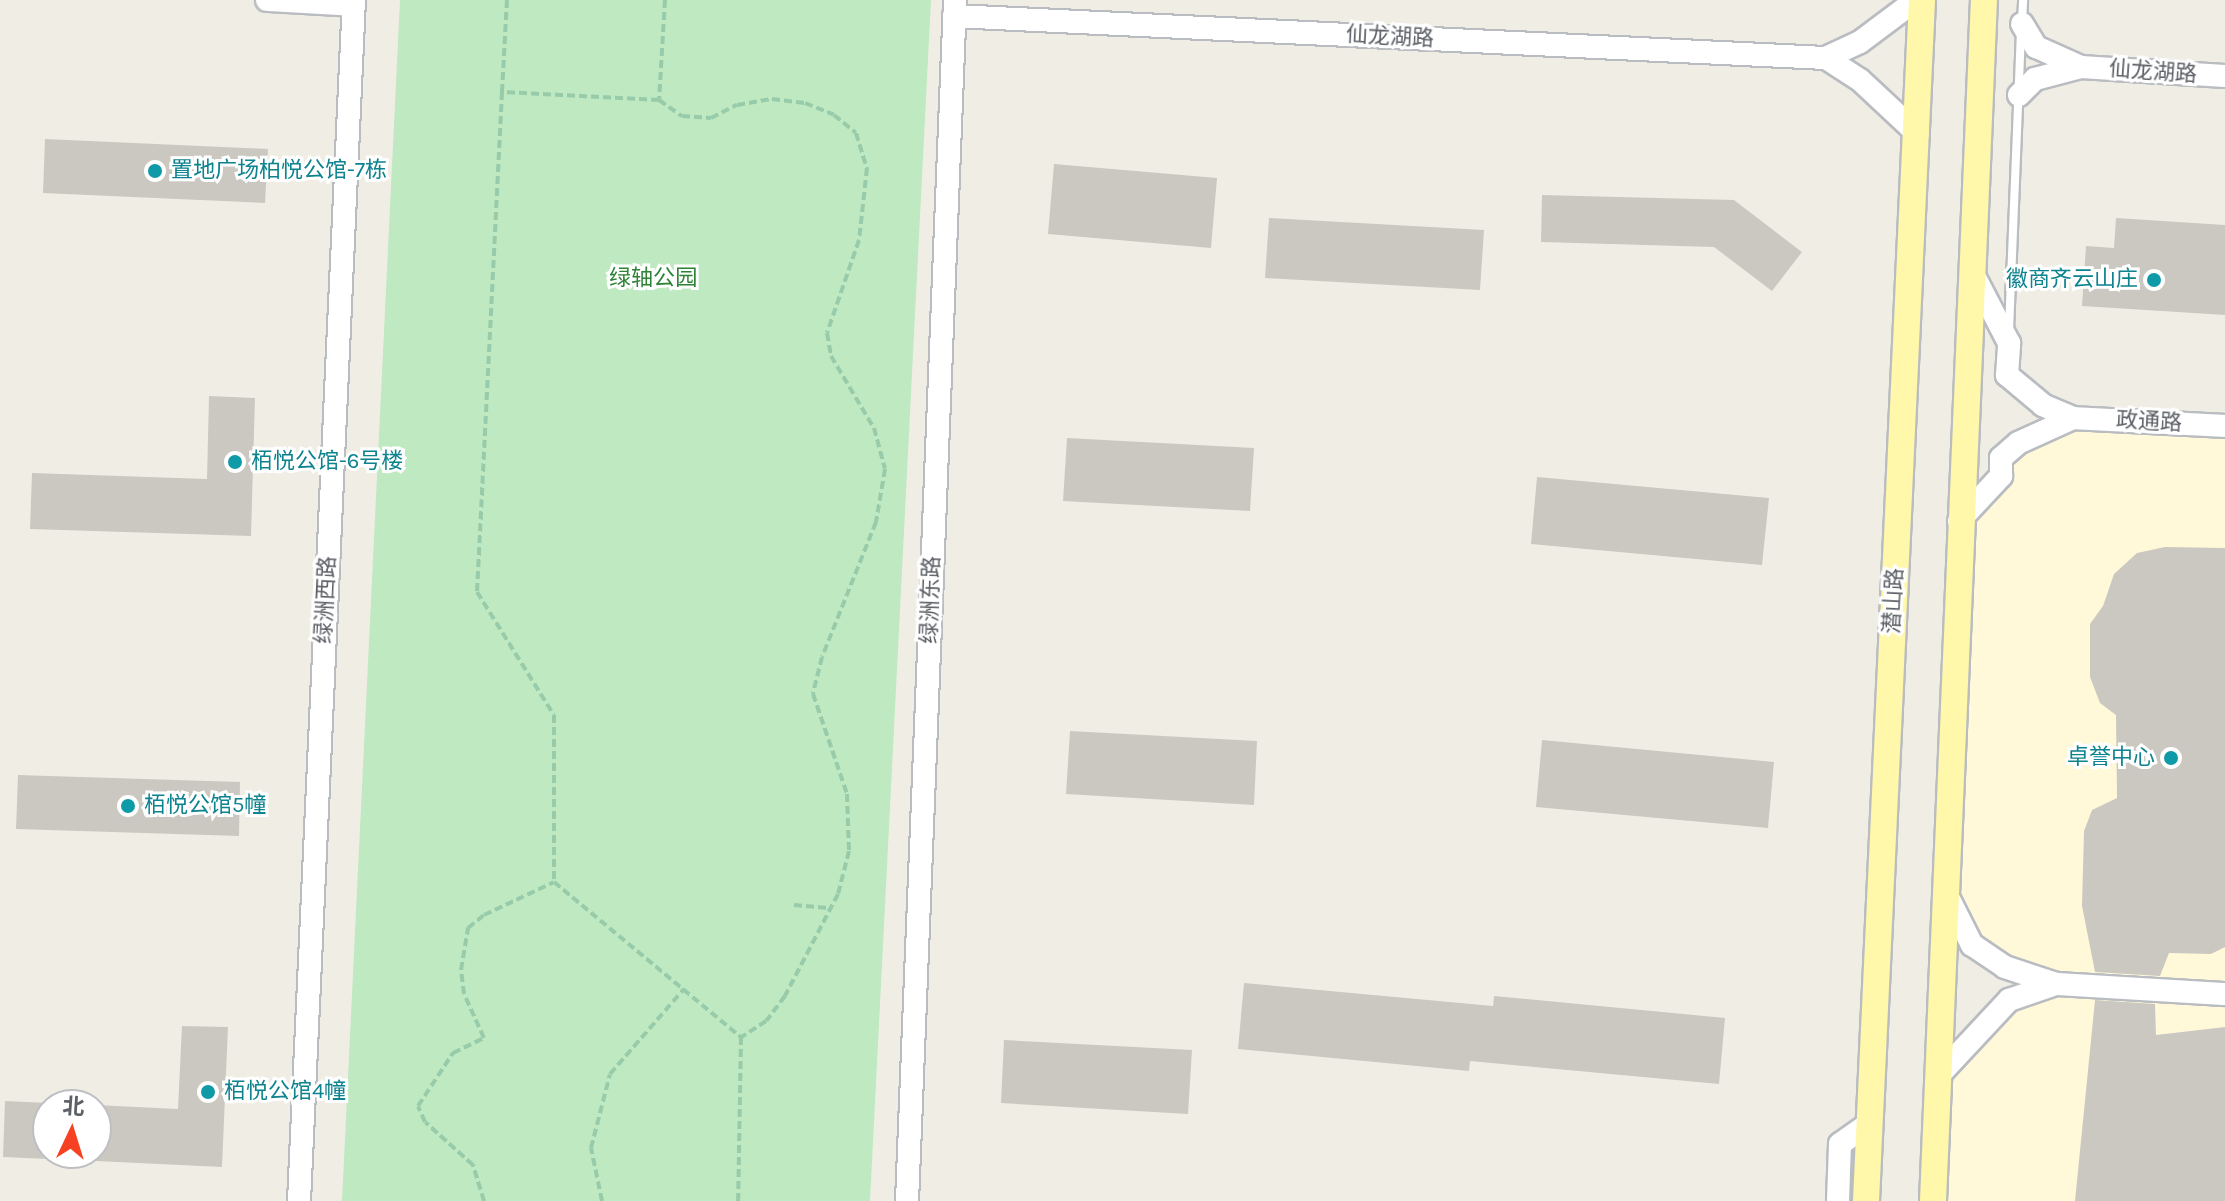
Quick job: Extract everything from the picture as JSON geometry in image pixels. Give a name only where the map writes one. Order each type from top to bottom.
[{"type":"main road","name":"潜山路","points":[[1866,1201],[1867,1125],[1918,134],[1919,0]]},
{"type":"main road","points":[[1933,1201],[1959,521],[1984,0]]},
{"type":"street","points":[[267,0],[354,3]]},
{"type":"street","points":[[1826,58],[1860,42],[1919,0]]},
{"type":"street","name":"绿洲西路","points":[[299,1201],[354,3]]},
{"type":"street","name":"仙龙湖路","points":[[954,8],[1826,58]]},
{"type":"street","name":"绿洲东路","points":[[907,1201],[954,8]]},
{"type":"street","points":[[2022,24],[2036,47],[2081,67]]},
{"type":"street","points":[[1826,58],[1860,80],[1918,134]]},
{"type":"street","points":[[2019,95],[2035,79],[2081,67]]},
{"type":"street","name":"仙龙湖路","points":[[2081,67],[2225,76]]},
{"type":"street","points":[[1971,270],[2009,343],[2007,375],[2043,405],[2073,418]]},
{"type":"street","points":[[1959,521],[2001,476],[2001,458],[2018,443],[2073,418]]},
{"type":"street","name":"政通路","points":[[2073,418],[2225,426]]},
{"type":"street","points":[[1945,891],[1972,945],[2005,967],[2056,984],[2225,994]]},
{"type":"street","points":[[1939,1075],[2009,1000],[2056,984]]},
{"type":"street","points":[[1838,1201],[1840,1144],[1867,1125]]},
{"type":"lane","points":[[2009,343],[2023,0]]},
{"type":"path","points":[[507,0],[477,592],[554,715],[554,882]]},
{"type":"path","points":[[659,100],[665,0]]},
{"type":"path","points":[[502,92],[659,100],[682,116],[711,118],[737,105],[772,99],[805,103],[834,115],[856,133],[867,168],[859,240],[827,333],[831,356],[874,428],[885,469],[876,522],[822,657],[813,694],[847,794],[849,851],[831,908],[785,996],[766,1021],[741,1037]]},
{"type":"path","points":[[554,882],[741,1037]]},
{"type":"path","points":[[484,1201],[473,1165],[425,1122],[418,1106],[453,1053],[484,1038],[464,994],[461,970],[468,928],[484,915],[554,882]]},
{"type":"path","points":[[794,905],[831,908]]},
{"type":"path","points":[[602,1201],[591,1148],[610,1074],[684,989]]},
{"type":"path","points":[[738,1201],[741,1037]]},
{"type":"shaded area","points":[[2073,418],[2225,426],[2225,1201],[1933,1201],[1939,1075],[1976,1030],[2054,984],[1972,945],[1945,891],[1959,521],[2001,458]]},
{"type":"green space","name":"绿轴公园","points":[[400,0],[931,0],[870,1201],[342,1201]]},
{"type":"building","name":"置地广场柏悦公馆-7栋","points":[[45,139],[268,149],[265,203],[43,193]]},
{"type":"building","points":[[1054,164],[1217,178],[1211,248],[1048,234]]},
{"type":"building","points":[[1542,195],[1734,200],[1802,252],[1772,291],[1714,247],[1541,242]]},
{"type":"building","points":[[1269,218],[1484,230],[1480,290],[1265,278]]},
{"type":"building","name":"徽商齐云山庄","points":[[2116,218],[2225,225],[2225,315],[2082,306],[2086,246],[2114,248]]},
{"type":"building","name":"栢悦公馆-6号楼","points":[[209,396],[255,398],[251,536],[30,529],[32,473],[207,479]]},
{"type":"building","points":[[1067,438],[1254,448],[1250,511],[1063,501]]},
{"type":"building","points":[[1537,477],[1769,498],[1762,565],[1531,544]]},
{"type":"building","name":"卓誉中心","points":[[2165,547],[2225,548],[2225,947],[2211,954],[2169,953],[2160,976],[2095,972],[2082,906],[2084,831],[2092,810],[2117,798],[2116,715],[2100,703],[2090,677],[2090,624],[2103,606],[2114,574],[2137,553]]},
{"type":"building","points":[[1070,731],[1257,741],[1254,805],[1066,794]]},
{"type":"building","points":[[1542,740],[1774,762],[1768,828],[1536,807]]},
{"type":"building","name":"栢悦公馆5幢","points":[[18,775],[240,782],[239,836],[16,829]]},
{"type":"building","points":[[1244,983],[1493,1006],[1494,996],[1725,1018],[1719,1084],[1470,1061],[1469,1071],[1238,1049]]},
{"type":"building","points":[[2095,1000],[2155,1004],[2156,1035],[2225,1027],[2225,1201],[2075,1201]]},
{"type":"building","name":"栢悦公馆4幢","points":[[182,1026],[228,1027],[222,1167],[112,1162],[112,1106],[178,1109]]},
{"type":"building","points":[[1004,1040],[1192,1050],[1188,1114],[1001,1103]]},
{"type":"building","points":[[5,1101],[32,1102],[32,1158],[3,1157]]},
{"type":"place","name":"置地广场柏悦公馆-7栋","points":[[155,171]]},
{"type":"place","name":"徽商齐云山庄","points":[[2154,280]]},
{"type":"place","name":"栢悦公馆-6号楼","points":[[235,462]]},
{"type":"place","name":"卓誉中心","points":[[2171,758]]},
{"type":"place","name":"栢悦公馆5幢","points":[[128,806]]},
{"type":"place","name":"栢悦公馆4幢","points":[[208,1092]]}]
